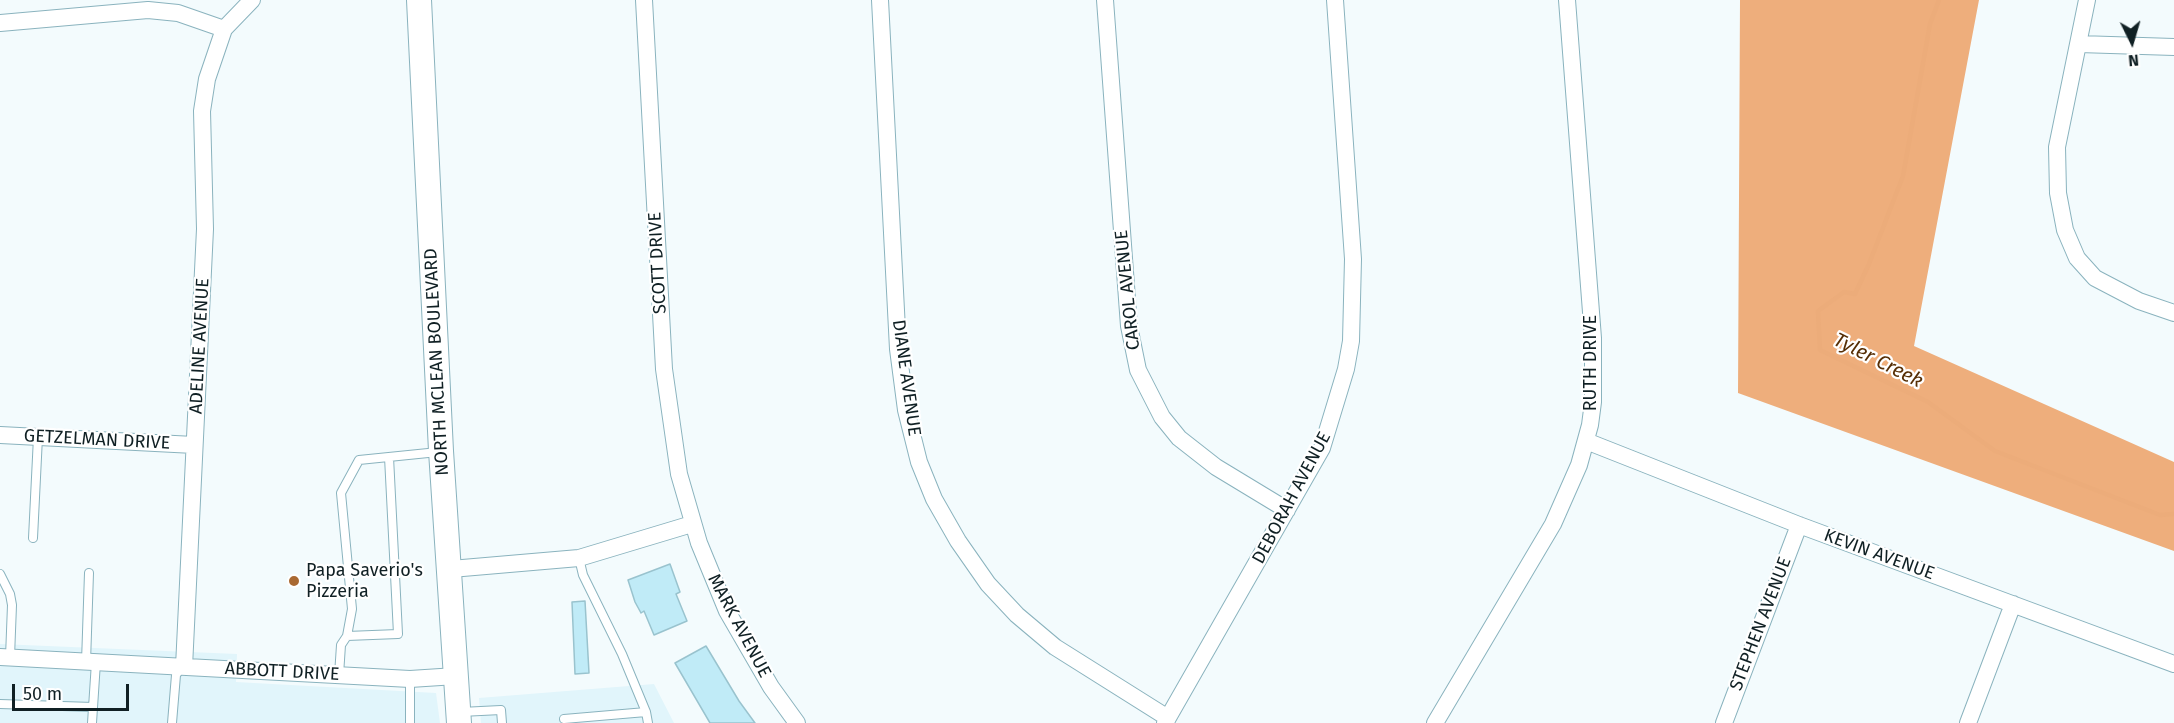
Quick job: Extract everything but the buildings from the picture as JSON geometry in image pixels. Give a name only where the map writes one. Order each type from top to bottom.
[{"type":"main road","name":"NORTH MCLEAN BOULEVARD","points":[[419,0],[441,452],[451,569],[459,717]]},
{"type":"street","points":[[0,23],[148,10],[178,13],[224,29],[252,0]]},
{"type":"street","name":"SCOTT DRIVE","points":[[644,0],[664,369],[679,474],[692,524]]},
{"type":"street","name":"DIANE AVENUE","points":[[880,0],[898,349],[906,410],[919,462],[934,498],[958,541],[988,584],[1017,615],[1055,648],[1167,721]]},
{"type":"street","name":"CAROL AVENUE","points":[[1105,0],[1129,326],[1138,370],[1162,417],[1186,445],[1216,467],[1287,510]]},
{"type":"street","name":"DEBORAH AVENUE","points":[[1167,721],[1322,448],[1331,425],[1351,340],[1353,259],[1335,0]]},
{"type":"street","name":"RUTH DRIVE","points":[[1435,723],[1553,524],[1579,465],[1586,441],[1593,402],[1593,338],[1567,0]]},
{"type":"street","points":[[2087,0],[2062,120],[2056,162],[2058,193],[2072,249],[2095,278],[2139,301],[2174,313]]},
{"type":"street","name":"ADELINE AVENUE","points":[[184,667],[206,229],[202,111],[207,79],[224,29]]},
{"type":"street","points":[[2079,44],[2174,47]]},
{"type":"street","name":"GETZELMAN DRIVE","points":[[0,435],[194,445]]},
{"type":"street","name":"KEVIN AVENUE","points":[[1586,441],[1799,525],[2174,664]]},
{"type":"street","points":[[451,569],[522,565],[579,558],[692,524]]},
{"type":"street","name":"MARK AVENUE","points":[[692,524],[727,611],[771,687],[797,723]]},
{"type":"street","name":"STEPHEN AVENUE","points":[[1724,723],[1799,525]]},
{"type":"street","points":[[1968,723],[2013,604]]},
{"type":"street","name":"ABBOTT DRIVE","points":[[5,657],[410,679],[456,676]]},
{"type":"lane","points":[[33,538],[38,437]]},
{"type":"lane","points":[[339,675],[341,645],[347,636],[352,609],[341,493],[359,460],[441,452]]},
{"type":"lane","points":[[347,636],[398,634],[389,457]]},
{"type":"lane","points":[[579,558],[583,575],[622,654],[646,712],[648,723]]},
{"type":"lane","points":[[89,573],[92,723]]},
{"type":"lane","points":[[0,574],[10,594],[12,605],[5,657]]},
{"type":"lane","points":[[172,723],[177,670],[184,667]]},
{"type":"lane","points":[[410,679],[410,723]]},
{"type":"lane","points":[[0,704],[93,707]]},
{"type":"lane","points":[[459,717],[501,710],[502,723]]},
{"type":"lane","points":[[564,719],[646,712]]},
{"type":"shaded area","points":[[1740,0],[1979,0],[1914,346],[2174,462],[2174,551],[1738,393]]},
{"type":"shaded area","points":[[0,644],[237,654],[236,682],[436,693],[440,723],[0,723]]},
{"type":"shaded area","points":[[654,684],[674,723],[481,723],[479,698]]},
{"type":"waterway","name":"Tyler Creek","points":[[1939,0],[1930,24],[1903,176],[1855,294],[1844,292],[1818,311],[1820,350],[1928,402],[1995,451],[2160,515],[2174,514]]},
{"type":"place","name":"Papa Saverio's Pizzeria","points":[[294,581]]}]
